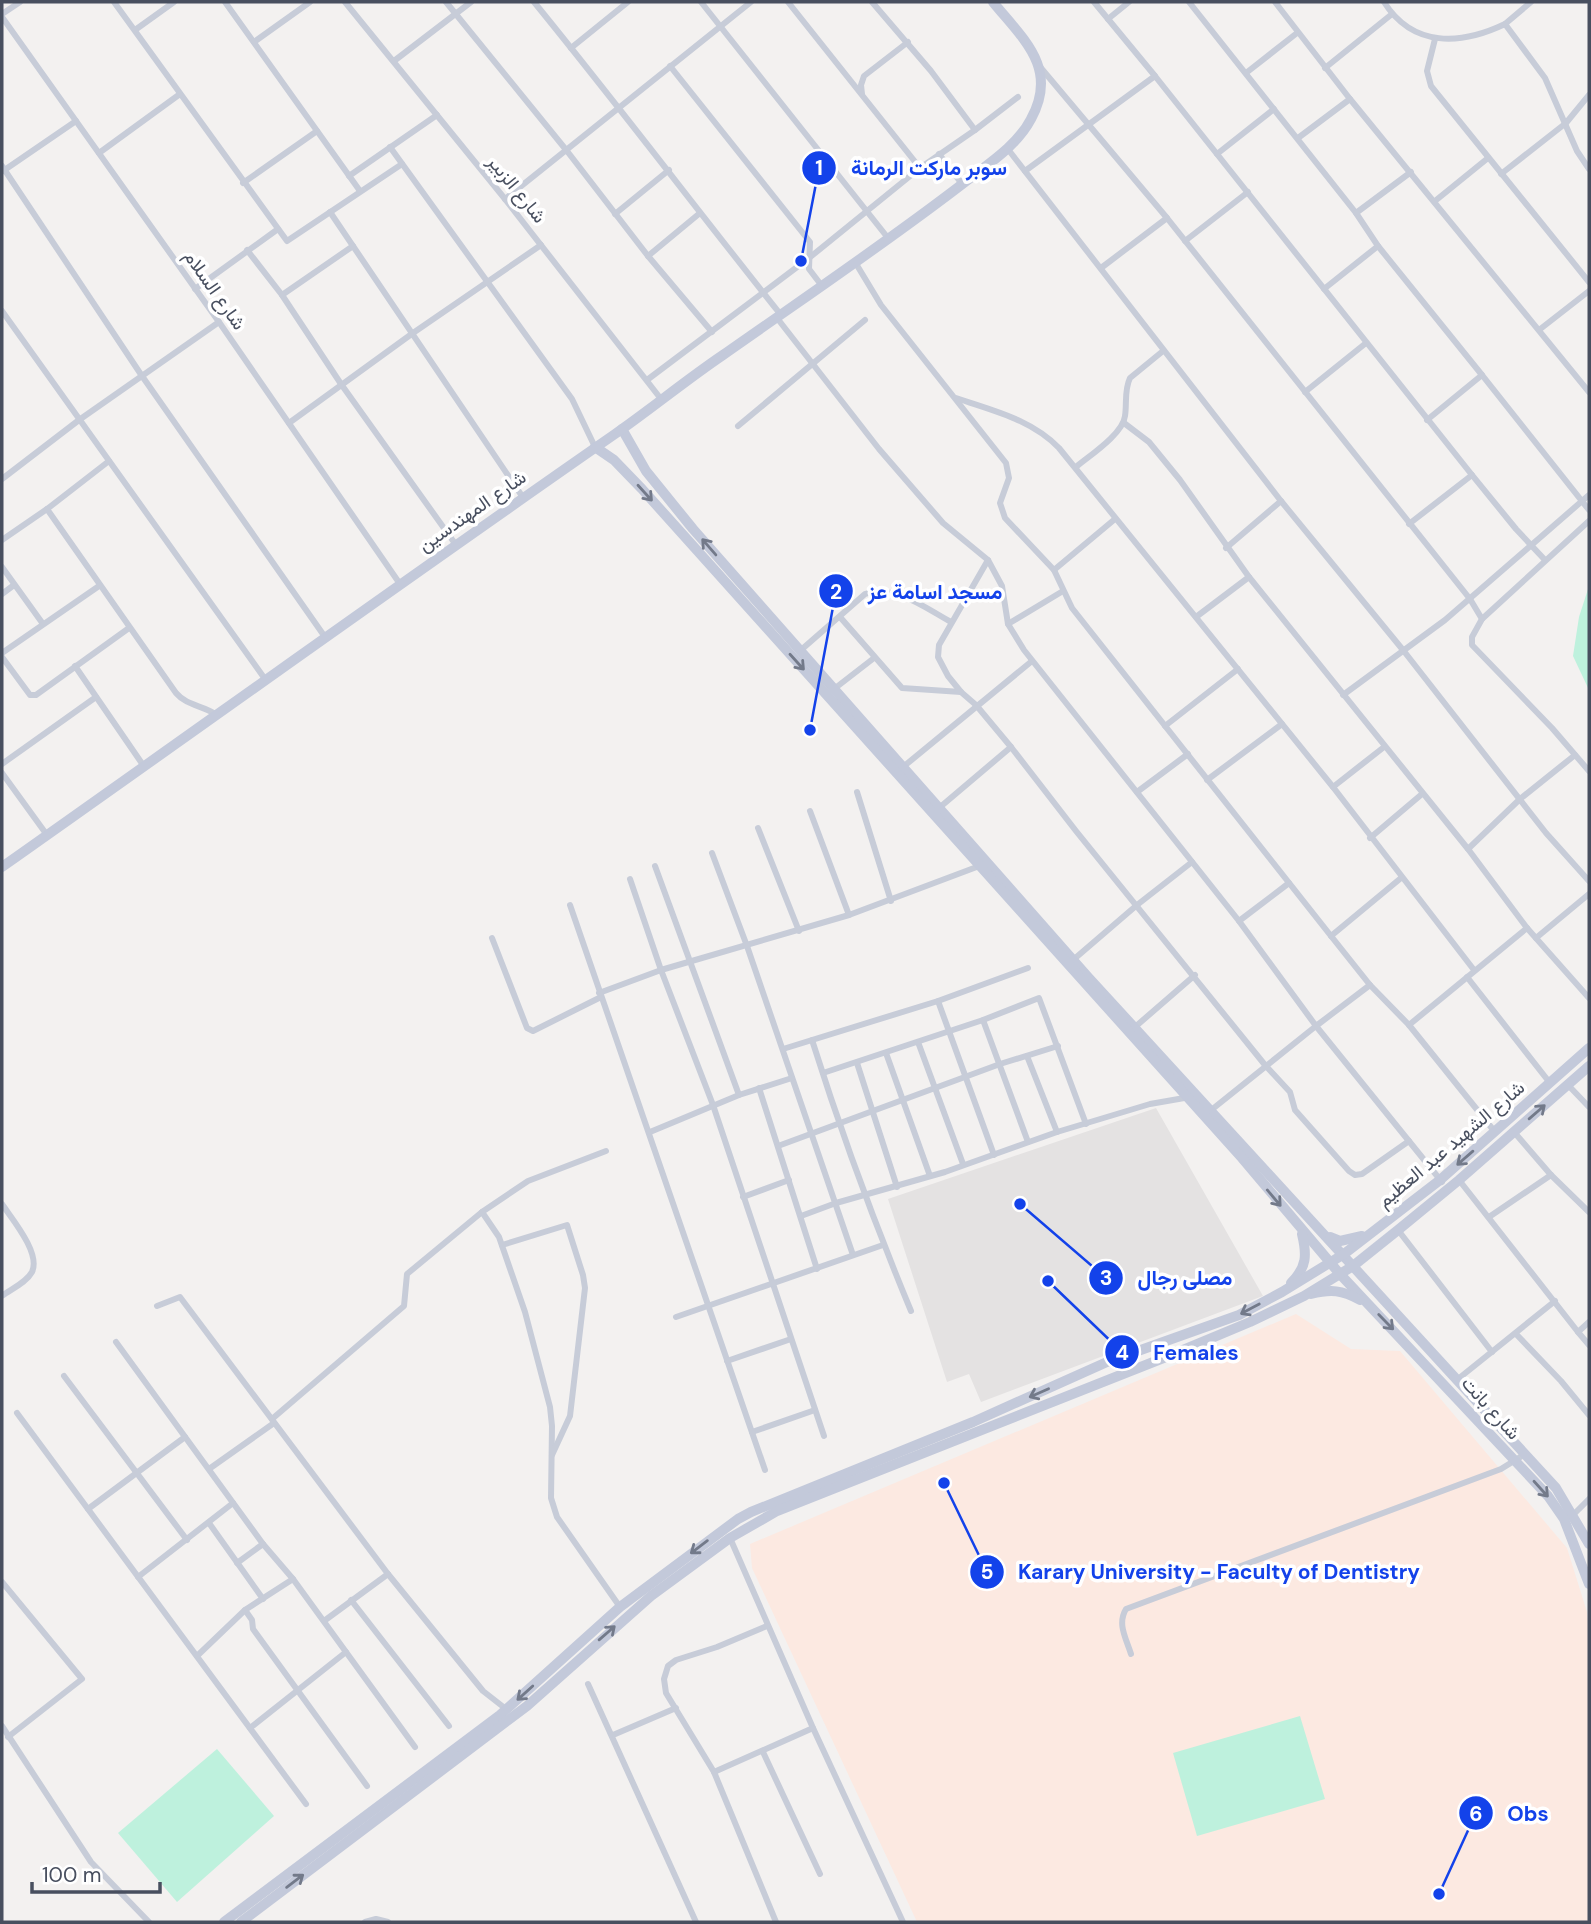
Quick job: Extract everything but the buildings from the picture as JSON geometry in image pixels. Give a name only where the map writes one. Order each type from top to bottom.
[{"type":"main road","points":[[993,2],[1030,47],[1041,68]]},
{"type":"main road","name":"شارع المهندسين","points":[[2,867],[522,496],[622,429],[962,184],[1007,148],[1026,127],[1034,114],[1041,68]]},
{"type":"main road","points":[[622,429],[646,471],[726,574],[1190,1096],[1210,1111],[1311,1222],[1330,1237],[1340,1241],[1372,1232]]},
{"type":"main road","points":[[595,447],[614,460],[801,650],[817,677],[834,689],[939,808],[983,865],[1135,1027],[1190,1096]]},
{"type":"main road","name":"شارع الشهيد عبد العظيم","points":[[974,1427],[1107,1362],[1239,1315],[1282,1292],[1343,1254],[1440,1180],[1589,1048]]},
{"type":"main road","name":"شارع الشهيد عبد العظيم","points":[[1304,1296],[1353,1266],[1398,1230],[1589,1066]]},
{"type":"main road","name":"شارع بانت","points":[[1190,1096],[1339,1273],[1548,1496],[1564,1519],[1589,1584]]},
{"type":"main road","name":"شارع بانت","points":[[1311,1222],[1556,1488],[1589,1544]]},
{"type":"main road","points":[[1282,1292],[1298,1276],[1305,1262],[1307,1253],[1301,1230]]},
{"type":"main road","points":[[224,1922],[506,1709],[620,1607],[727,1533],[974,1427],[1216,1336],[1304,1296],[1339,1290],[1370,1305]]},
{"type":"main road","points":[[241,1922],[527,1706],[640,1605],[727,1533]]},
{"type":"street","points":[[2,15],[20,2]]},
{"type":"street","points":[[114,2],[287,241],[402,164]]},
{"type":"street","points":[[135,30],[174,2]]},
{"type":"street","points":[[225,2],[360,191]]},
{"type":"street","points":[[254,42],[310,2]]},
{"type":"street","name":"شارع الزبير","points":[[345,2],[505,199],[661,399]]},
{"type":"street","points":[[446,2],[648,256],[712,332]]},
{"type":"street","points":[[394,61],[471,2]]},
{"type":"street","points":[[534,2],[669,170],[762,292],[812,365],[943,523],[988,560],[1002,586],[1008,624],[1032,661],[1239,921],[1316,1026],[1447,1189]]},
{"type":"street","points":[[701,2],[888,238]]},
{"type":"street","points":[[505,199],[751,2]]},
{"type":"street","points":[[788,2],[920,168]]},
{"type":"street","points":[[872,2],[908,42],[975,130]]},
{"type":"street","points":[[1094,2],[1427,420],[1545,560]]},
{"type":"street","points":[[1108,19],[1129,2]]},
{"type":"street","points":[[1190,2],[1356,213],[1378,246],[1589,510]]},
{"type":"street","points":[[1275,2],[1325,68],[1589,393]]},
{"type":"street","points":[[1384,2],[1392,14],[1416,31],[1435,39],[1468,38],[1486,33],[1504,24],[1531,2]]},
{"type":"street","points":[[571,48],[623,3]]},
{"type":"street","points":[[1325,68],[1392,14]]},
{"type":"street","name":"شارع السلام","points":[[2,15],[400,584]]},
{"type":"street","points":[[1504,24],[1545,78],[1577,151],[1589,169]]},
{"type":"street","points":[[1246,73],[1297,33]]},
{"type":"street","points":[[1435,39],[1427,71],[1428,80],[1589,282]]},
{"type":"street","points":[[862,96],[864,76],[908,42]]},
{"type":"street","points":[[670,66],[810,242],[808,268],[822,286]]},
{"type":"street","points":[[1041,68],[1167,218],[1471,599],[1482,619]]},
{"type":"street","points":[[1025,171],[1154,76]]},
{"type":"street","points":[[99,153],[180,94]]},
{"type":"street","points":[[1501,174],[1566,123],[1589,95]]},
{"type":"street","points":[[647,380],[809,258],[920,168],[1018,97]]},
{"type":"street","points":[[1298,138],[1350,99]]},
{"type":"street","points":[[1217,154],[1274,109]]},
{"type":"street","points":[[349,176],[437,115]]},
{"type":"street","points":[[76,121],[3,169],[142,376],[325,637]]},
{"type":"street","points":[[243,183],[317,131]]},
{"type":"street","points":[[390,147],[572,399],[595,447]]},
{"type":"street","points":[[1007,148],[1281,501],[1403,650],[1546,833],[1589,881]]},
{"type":"street","points":[[939,155],[962,184]]},
{"type":"street","points":[[1435,201],[1488,158]]},
{"type":"street","points":[[615,214],[669,170]]},
{"type":"street","points":[[1356,213],[1411,172]]},
{"type":"street","points":[[1185,241],[1248,192]]},
{"type":"street","points":[[330,212],[522,496]]},
{"type":"street","points":[[648,256],[700,214]]},
{"type":"street","points":[[1101,268],[1167,218]]},
{"type":"street","points":[[195,289],[278,229]]},
{"type":"street","points":[[289,423],[541,245]]},
{"type":"street","points":[[282,295],[353,246]]},
{"type":"street","points":[[1324,289],[1378,246]]},
{"type":"street","points":[[247,250],[282,295],[341,384],[456,545]]},
{"type":"street","points":[[855,262],[881,306],[1007,466],[1008,483],[1000,503],[1002,512],[1054,570],[1072,608],[1370,985],[1409,1025],[1495,1132]]},
{"type":"street","points":[[1539,330],[1589,291]]},
{"type":"street","points":[[2,311],[265,679]]},
{"type":"street","points":[[738,426],[865,320]]},
{"type":"street","points":[[2,468],[4,477],[79,420],[219,322]]},
{"type":"street","points":[[1305,392],[1366,343]]},
{"type":"street","points":[[1076,467],[1124,423],[1127,384],[1130,378],[1163,351]]},
{"type":"street","points":[[1427,420],[1482,376]]},
{"type":"street","points":[[955,398],[1027,423],[1039,430],[1076,467],[1115,519],[1333,787],[1474,970]]},
{"type":"street","points":[[1124,423],[1149,442],[1180,480],[1248,578],[1468,849],[1527,928],[1589,998]]},
{"type":"street","points":[[2,540],[109,461]]},
{"type":"street","points":[[1409,524],[1472,475]]},
{"type":"street","points":[[1343,695],[1471,599],[1589,495]]},
{"type":"street","points":[[1226,548],[1281,501]]},
{"type":"street","points":[[47,509],[183,702],[204,706],[215,715]]},
{"type":"street","points":[[1054,570],[1115,519]]},
{"type":"street","points":[[1589,521],[1482,619],[1472,637],[1472,645],[1552,728],[1589,771]]},
{"type":"street","points":[[988,560],[939,645],[938,657],[948,676],[1011,747],[1265,1065],[1290,1092],[1295,1110],[1355,1175],[1362,1174],[1409,1141]]},
{"type":"street","points":[[2,567],[43,624]]},
{"type":"street","points":[[1196,617],[1248,578]]},
{"type":"street","points":[[2,594],[14,585]]},
{"type":"street","points":[[99,586],[2,655],[32,696],[130,628]]},
{"type":"street","points":[[1008,624],[1063,591]]},
{"type":"street","points":[[801,650],[865,594],[895,594],[951,622]]},
{"type":"street","points":[[840,617],[902,688],[961,692]]},
{"type":"street","points":[[834,689],[874,658]]},
{"type":"street","points":[[903,767],[1032,661]]},
{"type":"street","points":[[75,666],[144,765]]},
{"type":"street","points":[[1165,726],[1238,669]]},
{"type":"street","points":[[2,764],[96,697]]},
{"type":"street","points":[[1208,780],[1282,724]]},
{"type":"street","points":[[939,808],[1011,747]]},
{"type":"street","points":[[1333,787],[1384,747]]},
{"type":"street","points":[[1137,792],[1188,754]]},
{"type":"street","points":[[1468,849],[1520,799],[1575,755]]},
{"type":"street","points":[[2,773],[47,835]]},
{"type":"street","points":[[857,792],[891,901]]},
{"type":"street","points":[[1370,838],[1422,794]]},
{"type":"street","points":[[810,811],[849,915]]},
{"type":"street","points":[[758,828],[799,931]]},
{"type":"street","points":[[712,853],[747,946],[853,1255]]},
{"type":"street","points":[[1073,960],[1192,862]]},
{"type":"street","points":[[492,938],[527,1028],[533,1031],[600,995],[661,971],[849,915],[983,865]]},
{"type":"street","points":[[654,866],[739,1095]]},
{"type":"street","points":[[1331,936],[1401,878]]},
{"type":"street","points":[[630,880],[661,971],[713,1105],[824,1436]]},
{"type":"street","points":[[1239,921],[1289,883]]},
{"type":"street","points":[[1536,938],[1589,894]]},
{"type":"street","points":[[570,905],[765,1470]]},
{"type":"street","points":[[1409,1025],[1527,928]]},
{"type":"street","points":[[783,1049],[938,1001],[1028,968]]},
{"type":"street","points":[[1135,1027],[1195,975]]},
{"type":"street","points":[[1467,976],[1550,1083]]},
{"type":"street","points":[[1210,1111],[1265,1065],[1370,985]]},
{"type":"street","points":[[823,1073],[983,1020],[1039,998],[1086,1124]]},
{"type":"street","points":[[938,1001],[994,1155]]},
{"type":"street","points":[[983,1020],[1028,1142]]},
{"type":"street","points":[[813,1040],[839,1124],[883,1245],[911,1311]]},
{"type":"street","points":[[918,1042],[963,1164]]},
{"type":"street","points":[[778,1146],[1058,1046]]},
{"type":"street","points":[[886,1053],[930,1176]]},
{"type":"street","points":[[1027,1056],[1056,1132]]},
{"type":"street","points":[[857,1063],[897,1187]]},
{"type":"street","points":[[650,1132],[739,1095],[792,1078]]},
{"type":"street","points":[[1568,1085],[1589,1107]]},
{"type":"street","points":[[759,1088],[817,1269]]},
{"type":"street","points":[[801,1216],[836,1203],[897,1187],[1056,1132],[1150,1104],[1190,1096]]},
{"type":"street","points":[[1514,1132],[1551,1175],[1589,1212]]},
{"type":"street","points":[[209,1469],[273,1421],[404,1306],[407,1274],[482,1212],[528,1181],[606,1150]]},
{"type":"street","points":[[1489,1217],[1551,1175]]},
{"type":"street","points":[[743,1197],[789,1180]]},
{"type":"street","points":[[1459,1180],[1589,1345]]},
{"type":"street","points":[[2,1204],[33,1257],[33,1270],[26,1280],[2,1296]]},
{"type":"street","points":[[482,1212],[502,1245],[525,1312],[550,1407],[551,1499],[557,1517],[620,1607]]},
{"type":"street","points":[[502,1245],[567,1225],[583,1275],[584,1288],[570,1416],[551,1457]]},
{"type":"street","points":[[1398,1230],[1492,1352]]},
{"type":"street","points":[[676,1317],[883,1245]]},
{"type":"street","points":[[157,1306],[180,1297],[388,1574],[483,1690],[506,1709]]},
{"type":"street","points":[[1458,1379],[1555,1301]]},
{"type":"street","points":[[1578,1332],[1589,1322]]},
{"type":"street","points":[[1516,1334],[1589,1415]]},
{"type":"street","points":[[727,1361],[791,1339]]},
{"type":"street","points":[[116,1342],[415,1747]]},
{"type":"street","points":[[64,1376],[187,1540]]},
{"type":"street","points":[[752,1432],[816,1410]]},
{"type":"street","points":[[17,1413],[306,1804]]},
{"type":"street","points":[[88,1509],[185,1437]]},
{"type":"street","points":[[1131,1654],[1121,1626],[1126,1609],[1501,1469],[1525,1454]]},
{"type":"street","points":[[1573,1515],[1589,1499]]},
{"type":"street","points":[[138,1577],[233,1503]]},
{"type":"street","points":[[209,1523],[263,1599]]},
{"type":"street","points":[[727,1533],[903,1922]]},
{"type":"street","points":[[237,1563],[263,1544]]},
{"type":"street","points":[[324,1621],[388,1574]]},
{"type":"street","points":[[197,1656],[245,1610],[293,1579]]},
{"type":"street","points":[[2,1583],[82,1679],[8,1737]]},
{"type":"street","points":[[351,1600],[449,1726]]},
{"type":"street","points":[[245,1610],[252,1620],[253,1629],[367,1786]]},
{"type":"street","points":[[767,1626],[717,1647],[676,1660],[668,1666],[665,1686],[714,1772],[776,1922]]},
{"type":"street","points":[[250,1728],[346,1652]]},
{"type":"street","points":[[588,1684],[696,1922]]},
{"type":"street","points":[[613,1735],[676,1708]]},
{"type":"street","points":[[2,1726],[91,1862],[149,1922]]},
{"type":"street","points":[[714,1772],[813,1728]]},
{"type":"street","points":[[763,1752],[820,1874]]},
{"type":"street","points":[[365,1922],[376,1919],[388,1922]]},
{"type":"shaded area","points":[[1156,1108],[1263,1296],[981,1402],[969,1374],[947,1382],[888,1199]]},
{"type":"shaded area","points":[[1296,1314],[1351,1349],[1400,1351],[1567,1548],[1587,1612],[1589,1635],[1589,1922],[917,1922],[752,1568],[750,1544]]},
{"type":"green space","points":[[1589,586],[1589,690],[1573,656],[1579,617]]},
{"type":"green space","points":[[1300,1716],[1325,1799],[1197,1836],[1173,1753]]},
{"type":"green space","points":[[217,1749],[274,1816],[177,1902],[118,1833]]},
{"type":"place","name":"سوبر ماركت الرمانة","points":[[801,261]]},
{"type":"place","name":"مسجد اسامة عز","points":[[810,730]]},
{"type":"place","name":"مصلى رجال","points":[[1020,1204]]},
{"type":"place","name":"Females","points":[[1048,1281]]},
{"type":"place","name":"Karary University - Faculty of Dentistry","points":[[944,1483]]},
{"type":"place","name":"Obs","points":[[1439,1894]]}]
